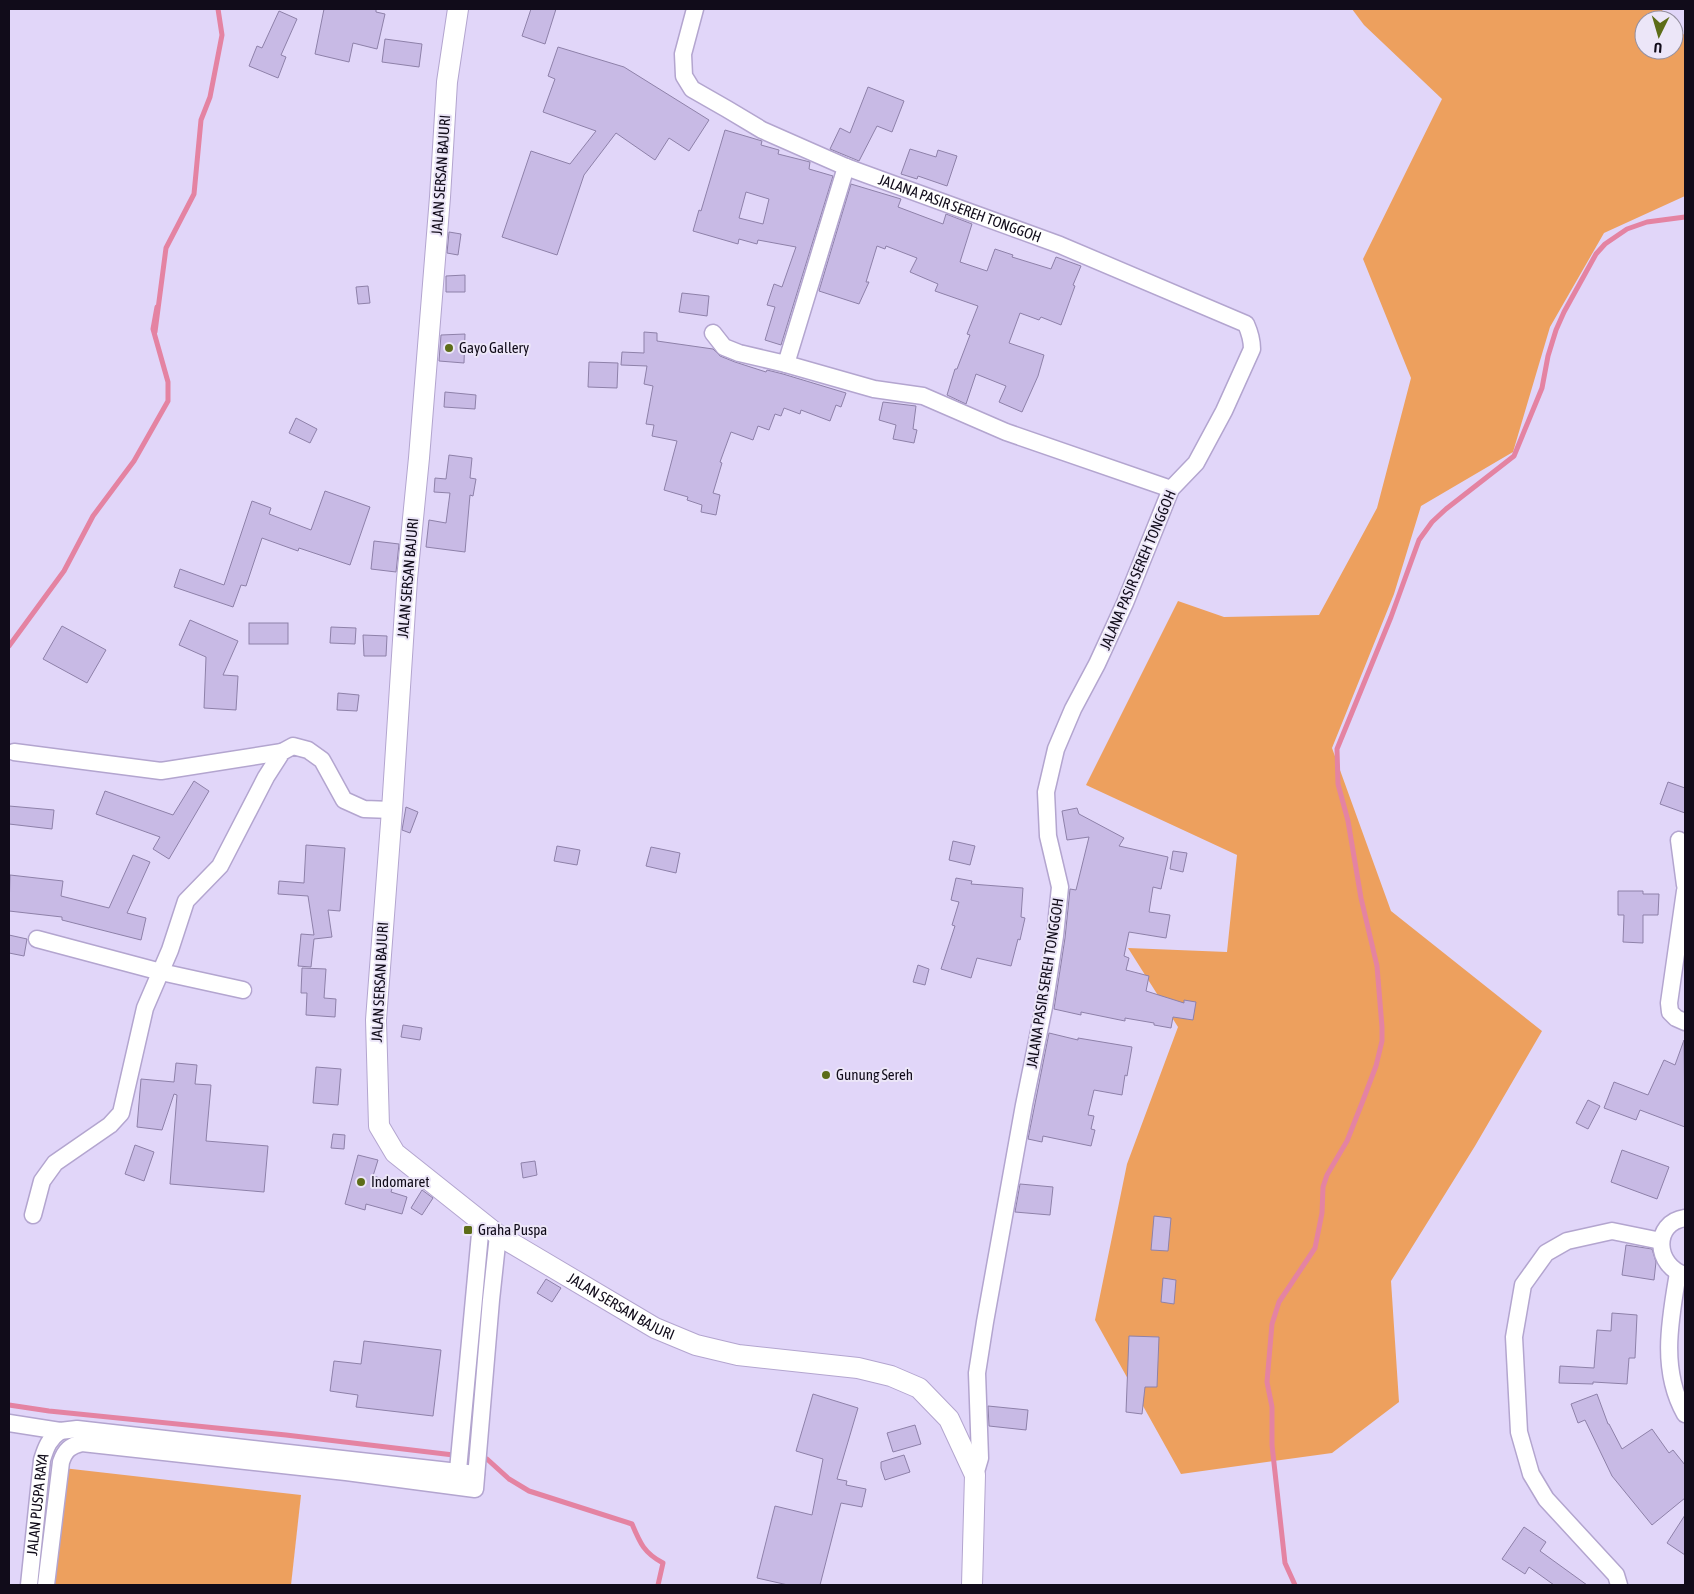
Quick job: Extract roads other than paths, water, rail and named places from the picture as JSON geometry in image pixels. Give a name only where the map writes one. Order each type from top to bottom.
[{"type":"main road","name":"JALAN SERSAN BAJURI","points":[[458,9],[447,82],[420,458],[407,579],[376,1020],[379,1126],[395,1153],[481,1223],[655,1328],[696,1345],[738,1355],[858,1368],[891,1376],[918,1388],[949,1419],[975,1475],[972,1585]]},
{"type":"street","name":"JALANA PASIR SEREH TONGGOH","points":[[695,9],[683,54],[684,76],[692,89],[762,130],[846,167],[1060,245],[1246,324],[1252,340],[1252,349],[1249,357],[1224,411],[1196,463],[1171,489],[1125,604],[1097,664],[1072,710],[1059,741],[1046,792],[1048,836],[1060,887],[1055,936],[1044,1007],[1024,1105],[977,1373],[980,1458],[975,1475]]},
{"type":"street","points":[[786,364],[846,167]]},
{"type":"street","points":[[713,333],[724,347],[739,353],[874,389],[923,396],[1006,432],[1171,489]]},
{"type":"street","points":[[14,752],[161,771],[282,752],[293,746],[308,750],[322,760],[344,800],[364,809],[392,810]]},
{"type":"street","points":[[33,1215],[42,1181],[55,1162],[110,1125],[120,1113],[146,1008],[186,901],[220,866],[266,777],[282,752]]},
{"type":"street","points":[[1679,840],[1685,885]]},
{"type":"street","points":[[1685,891],[1669,1003],[1670,1012],[1676,1018],[1685,1022]]},
{"type":"street","points":[[37,939],[161,972],[243,990]]},
{"type":"street","points":[[1685,1218],[1672,1224],[1665,1231],[1661,1241],[1664,1260],[1670,1268],[1682,1274],[1668,1335],[1672,1379],[1685,1414]]},
{"type":"street","points":[[458,1479],[481,1223]]},
{"type":"street","points":[[1619,1585],[1616,1575],[1546,1499],[1531,1474],[1519,1432],[1514,1336],[1523,1285],[1546,1252],[1567,1241],[1612,1231],[1661,1241]]},
{"type":"street","points":[[9,1423],[60,1431],[78,1429],[458,1479],[475,1489],[498,1235]]},
{"type":"street","name":"JALAN PUSPA RAYA","points":[[29,1585],[42,1460],[46,1446],[52,1437],[60,1431]]},
{"type":"street","name":"JALAN PUSPA RAYA","points":[[46,1585],[61,1462],[64,1453],[72,1446],[82,1443],[458,1479]]},
{"type":"street","points":[[42,1460],[61,1462]]},
{"type":"waterway","points":[[9,646],[64,571],[93,516],[134,461],[168,401],[168,382],[153,329],[157,307],[155,332],[166,248],[194,194],[201,120],[210,97],[222,35],[218,9]]},
{"type":"waterway","points":[[1295,1585],[1285,1563],[1272,1445],[1272,1407],[1267,1382],[1272,1324],[1279,1302],[1315,1248],[1322,1213],[1323,1187],[1327,1175],[1347,1141],[1376,1066],[1382,1041],[1377,966],[1361,898],[1348,821],[1338,784],[1337,749],[1391,617],[1419,540],[1432,522],[1446,509],[1514,456],[1542,388],[1548,356],[1556,330],[1596,254],[1605,244],[1627,229],[1647,222],[1685,217]]},
{"type":"waterway","points":[[9,1405],[487,1459],[509,1479],[529,1491],[632,1524],[643,1547],[663,1563],[658,1585]]},
{"type":"place","name":"Gayo Gallery","points":[[449,348]]},
{"type":"place","name":"Gunung Sereh","points":[[826,1075]]},
{"type":"place","name":"Indomaret","points":[[361,1182]]},
{"type":"place","name":"Graha Puspa","points":[[468,1230]]}]
